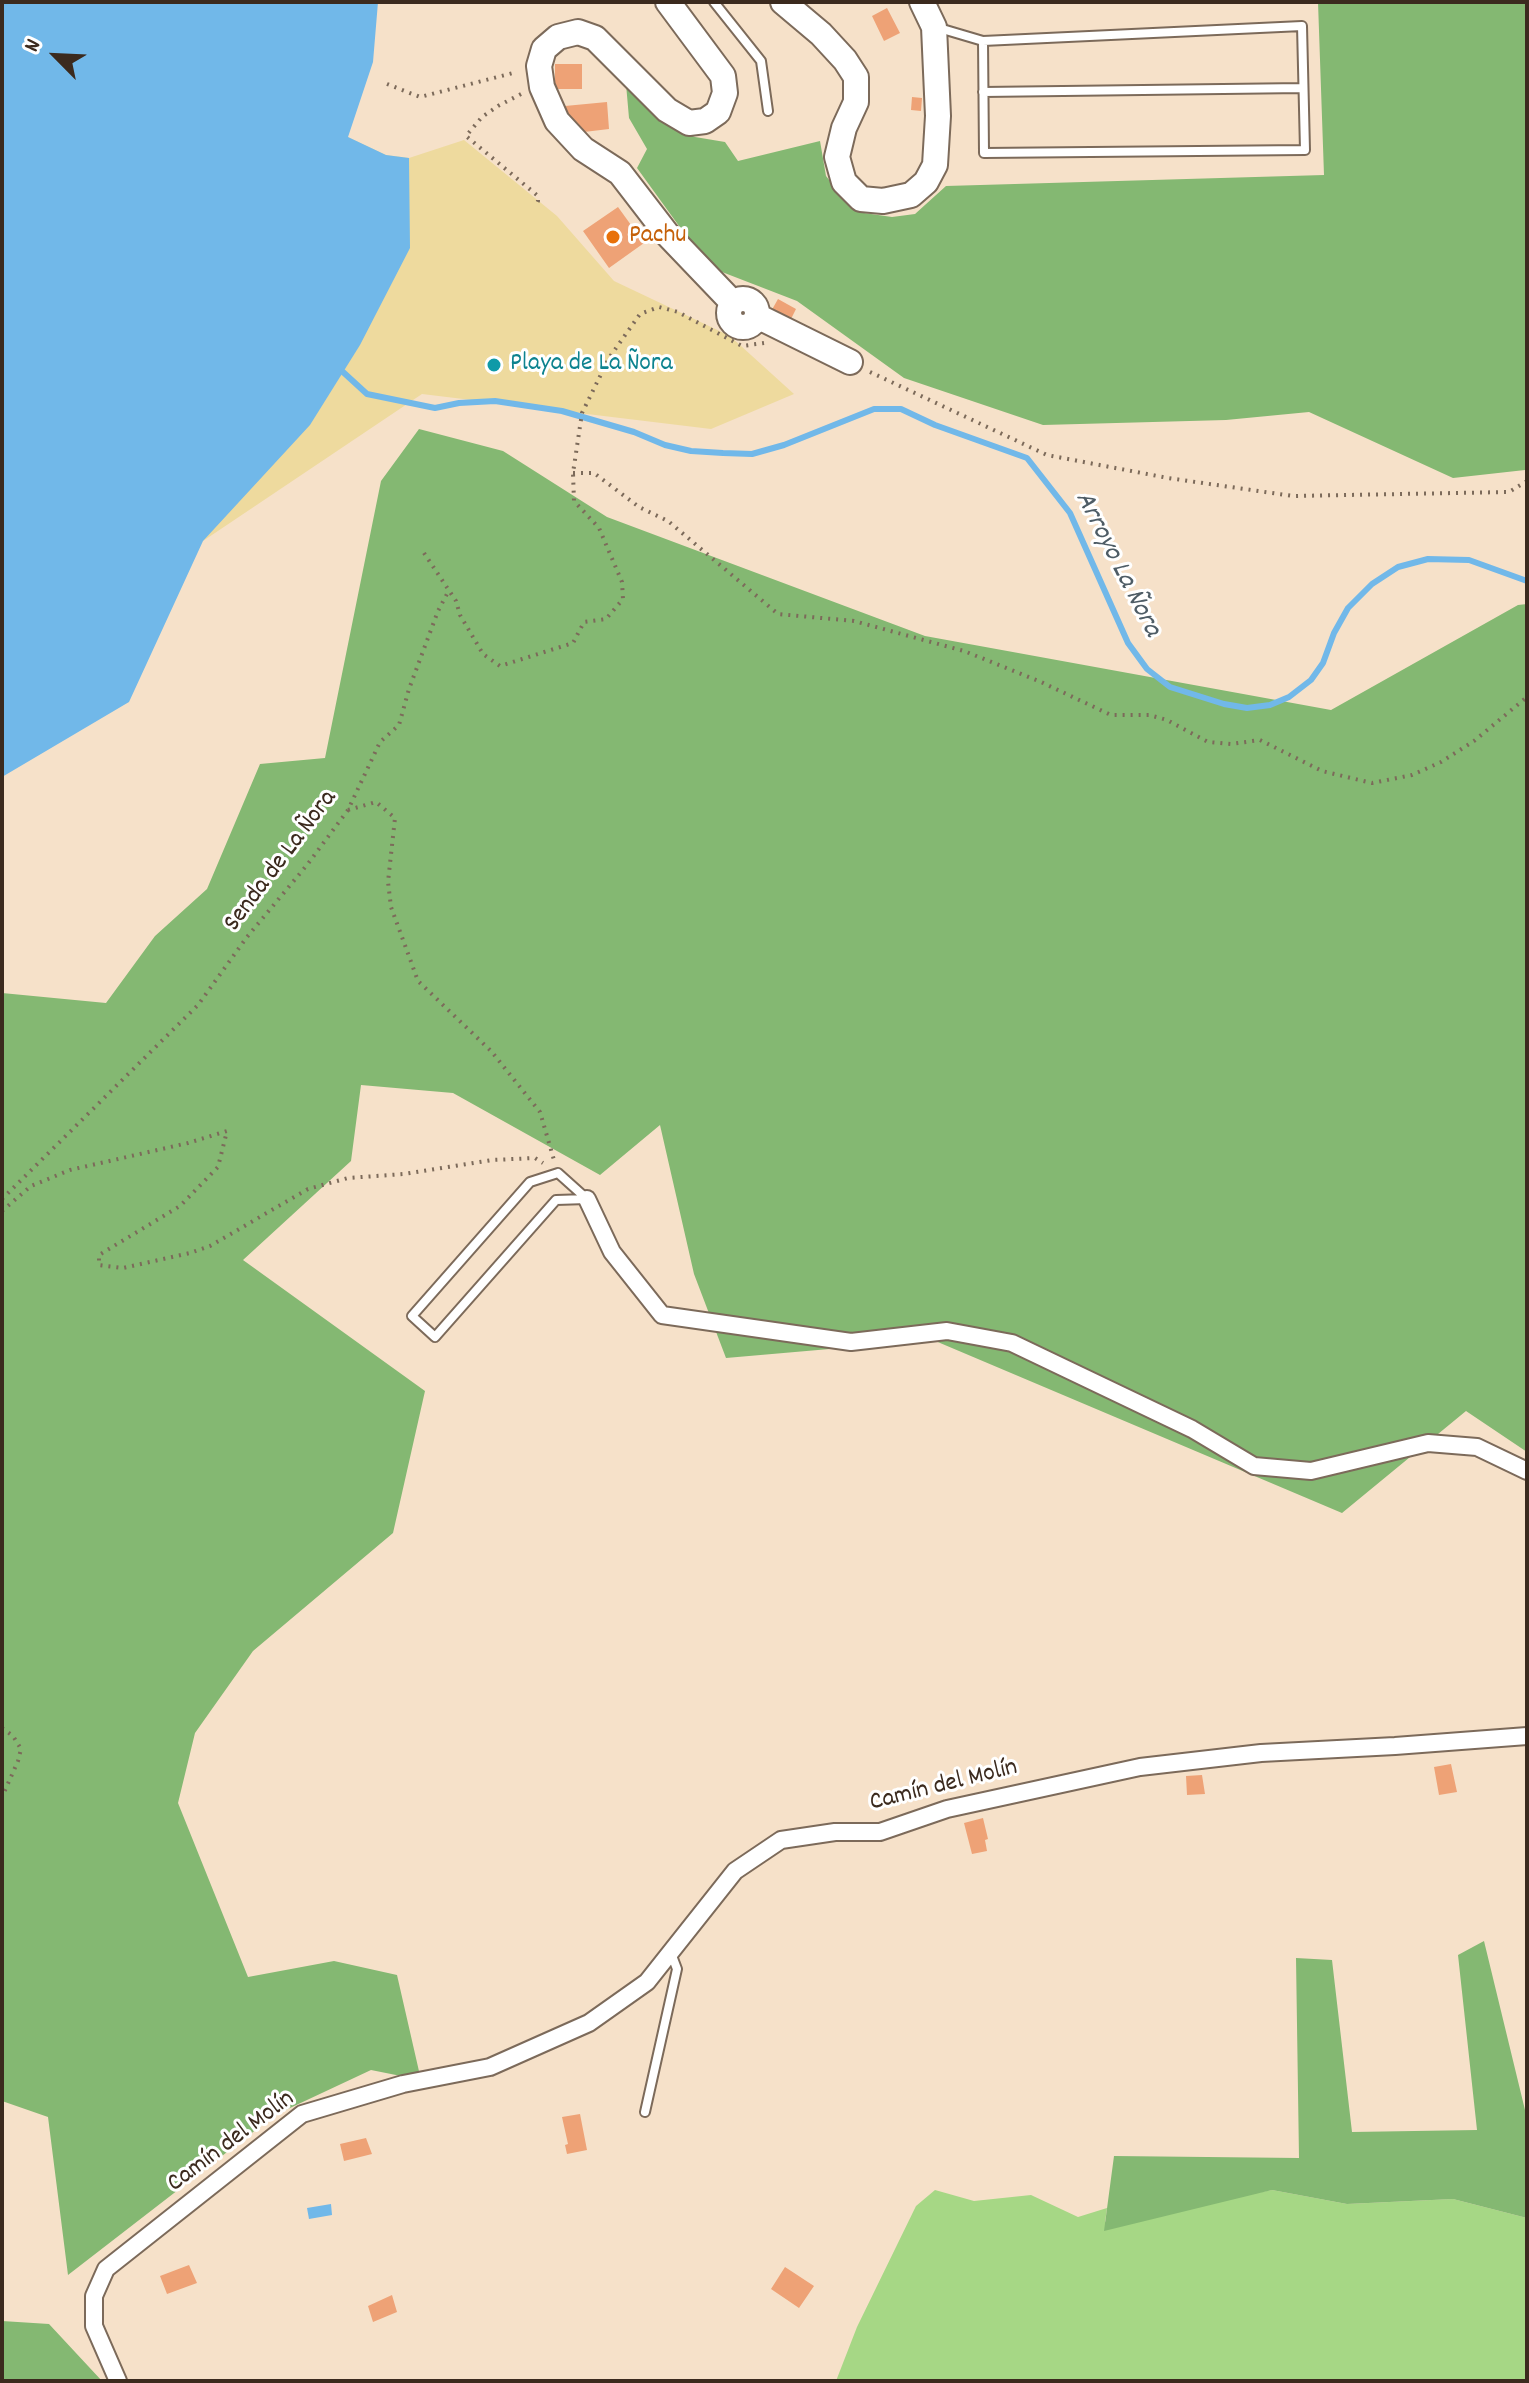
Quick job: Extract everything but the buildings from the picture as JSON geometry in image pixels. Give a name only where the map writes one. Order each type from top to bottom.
[{"type":"street","points":[[668,2],[723,76],[725,93],[718,112],[705,121],[689,123],[667,110],[595,38],[578,32],[558,37],[544,49],[540,76],[557,121],[583,149],[620,173],[667,234],[733,303],[741,299],[750,300],[756,307],[757,316],[850,362]]},
{"type":"street","points":[[783,2],[821,34],[856,77],[856,102],[844,128],[837,157],[844,182],[861,199],[883,201],[911,195],[926,182],[935,165],[938,116],[934,27],[922,2]]},
{"type":"street","points":[[587,1199],[612,1252],[662,1315],[851,1342],[947,1331],[1012,1343],[1192,1429],[1254,1466],[1311,1471],[1428,1443],[1477,1447],[1527,1471]]},
{"type":"street","name":"Camín del Molín","points":[[118,2381],[94,2326],[94,2296],[106,2269],[302,2114],[403,2084],[490,2067],[589,2023],[647,1982],[735,1871],[781,1840],[835,1832],[880,1832],[947,1809],[1140,1767],[1261,1753],[1527,1736]]},
{"type":"lane","points":[[714,2],[761,61],[768,111]]},
{"type":"lane","points":[[934,27],[983,41],[1302,26],[1305,150],[984,153],[983,41]]},
{"type":"lane","points":[[983,92],[1303,88]]},
{"type":"lane","points":[[558,1173],[587,1199],[556,1200],[435,1337],[412,1316],[530,1182],[558,1173]]},
{"type":"lane","points":[[645,2112],[677,1969],[671,1952]]},
{"type":"path","points":[[387,84],[420,97],[540,76]]},
{"type":"path","points":[[535,207],[538,196],[466,136],[482,117],[523,93],[540,76]]},
{"type":"path","points":[[424,553],[456,601],[460,615],[483,654],[500,666],[573,643],[584,622],[606,619],[623,599],[622,582],[599,528],[574,501],[573,473],[585,404],[609,358],[640,314],[659,307],[678,312],[742,346],[802,339]]},
{"type":"path","points":[[850,362],[1047,455],[1168,478],[1293,496],[1509,492],[1527,481]]},
{"type":"path","points":[[573,473],[594,473],[639,507],[668,521],[778,614],[854,621],[964,651],[1111,715],[1149,715],[1167,720],[1208,742],[1231,744],[1260,740],[1322,771],[1372,783],[1412,775],[1441,762],[1474,741],[1527,697]]},
{"type":"path","name":"Senda de La Ñora","points":[[2,1199],[198,1005],[247,937],[348,810],[380,742],[399,725],[409,689],[448,592]]},
{"type":"path","points":[[348,810],[376,802],[395,818],[388,882],[391,907],[418,981],[491,1051],[540,1112],[558,1173]]},
{"type":"path","points":[[2,1211],[31,1186],[70,1170],[227,1131],[218,1167],[180,1206],[99,1255],[99,1265],[123,1268],[210,1246],[308,1189],[348,1178],[404,1174],[492,1160],[535,1158],[558,1173]]},
{"type":"path","points":[[2,1728],[13,1736],[21,1749],[2,1797]]},
{"type":"green space","points":[[1318,2],[1527,2],[1525,470],[1453,478],[1309,412],[1226,420],[1043,425],[904,378],[797,301],[722,272],[687,237],[637,168],[647,149],[629,118],[626,84],[666,124],[695,137],[725,142],[738,161],[820,141],[826,176],[845,200],[864,213],[892,217],[915,214],[946,186],[1324,175]]},
{"type":"green space","points":[[419,429],[503,451],[607,517],[925,636],[1331,710],[1518,605],[1527,604],[1527,1452],[1466,1411],[1342,1513],[933,1340],[726,1358],[694,1274],[660,1125],[600,1175],[453,1093],[361,1085],[351,1161],[243,1260],[425,1391],[393,1533],[253,1651],[195,1733],[178,1803],[248,1977],[334,1961],[397,1975],[421,2080],[371,2070],[275,2115],[68,2275],[48,2117],[2,2101],[2,993],[106,1003],[155,936],[207,889],[260,764],[325,758],[381,481]]},
{"type":"green space","points":[[1484,1941],[1527,2110],[1527,2218],[1453,2199],[1347,2204],[1272,2190],[1104,2231],[1114,2156],[1299,2158],[1296,1958],[1332,1960],[1352,2132],[1477,2130],[1458,1955]]},
{"type":"green space","points":[[935,2190],[974,2201],[1031,2195],[1078,2217],[1107,2208],[1105,2222],[1272,2190],[1347,2204],[1453,2199],[1527,2218],[1527,2381],[836,2381],[857,2327],[916,2206]]},
{"type":"green space","points":[[2,2321],[49,2324],[102,2381],[2,2381]]},
{"type":"sand","name":"Playa de La Ñora","points":[[341,134],[386,155],[409,158],[464,140],[557,216],[614,281],[730,336],[794,394],[711,429],[422,394],[203,541]]},
{"type":"water","points":[[2,2],[378,2],[373,62],[348,137],[386,155],[409,158],[410,248],[360,345],[310,425],[203,541],[129,702],[2,777]]},
{"type":"water","points":[[331,2204],[332,2215],[309,2219],[307,2208]]},
{"type":"waterway","name":"Arroyo La Ñora","points":[[343,372],[367,394],[435,408],[495,401],[562,411],[691,451],[752,454],[784,445],[874,409],[901,409],[935,425],[1027,458],[1070,513],[1128,643],[1147,669],[1170,687],[1224,704],[1247,708],[1270,705],[1289,697],[1311,680],[1323,663],[1334,633],[1348,608],[1372,584],[1398,567],[1428,559],[1469,560],[1527,581]]},
{"type":"place","name":"Pachu","points":[[613,237]]},
{"type":"place","name":"Playa de La Ñora","points":[[494,365]]}]
